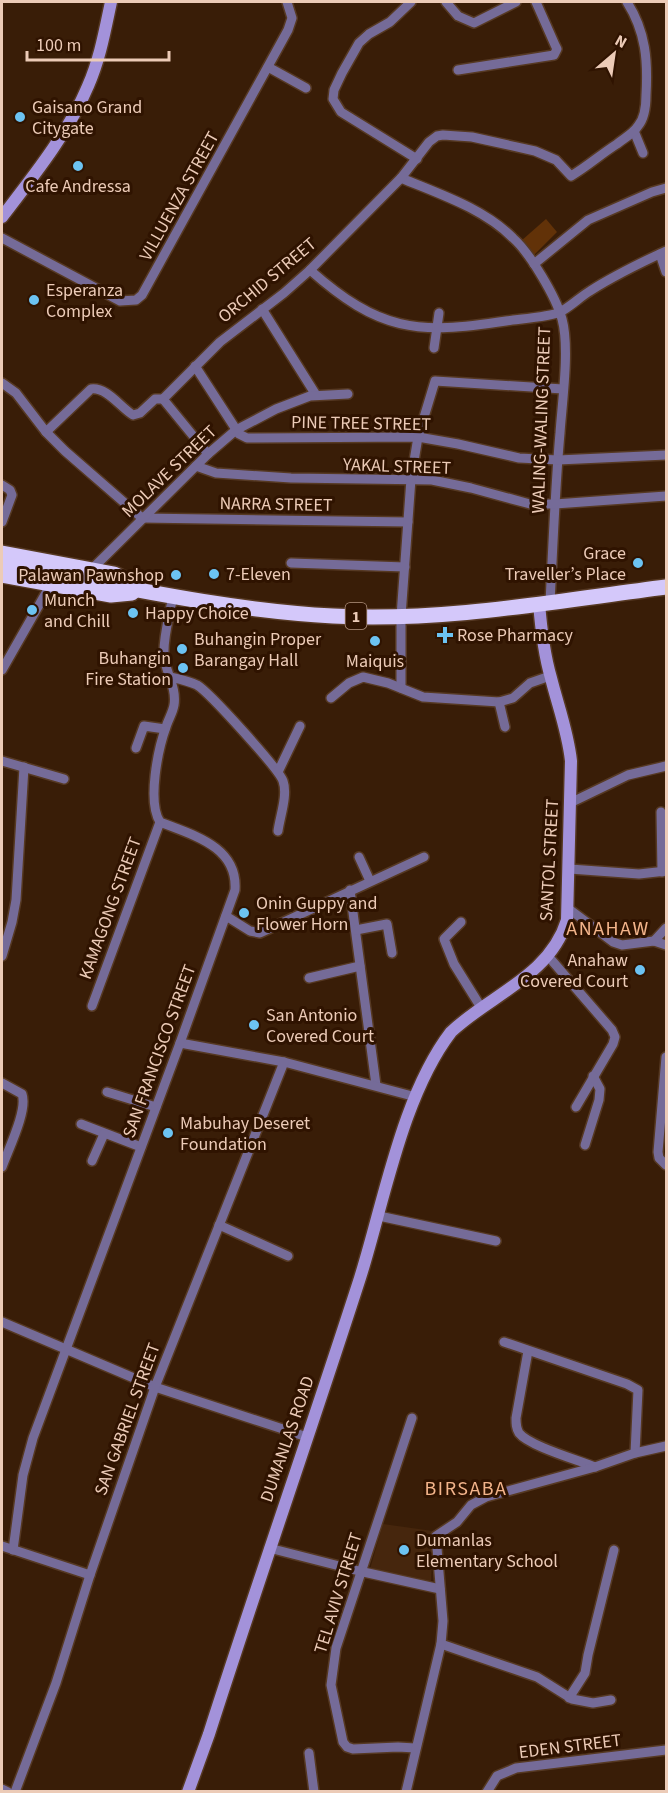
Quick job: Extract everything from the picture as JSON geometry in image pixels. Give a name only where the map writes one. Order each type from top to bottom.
[{"type":"highway","name":"1","points":[[2,553],[114,574],[153,592]]},
{"type":"highway","name":"1","points":[[2,564],[248,609],[334,616],[401,616],[666,590]]},
{"type":"highway","name":"1","points":[[2,575],[111,595],[153,592]]},
{"type":"main road","points":[[2,217],[57,141],[80,103],[97,64],[111,2]]},
{"type":"main road","name":"SANTOL STREET","points":[[416,1097],[444,1042],[459,1025],[523,979],[548,956],[564,931],[569,909],[571,761],[568,737],[550,676],[541,628],[544,602]]},
{"type":"main road","name":"DUMANLAS ROAD","points":[[188,1791],[339,1343],[401,1137],[416,1097]]},
{"type":"street","name":"VILLUENZA STREET","points":[[2,238],[113,298],[127,302],[136,300],[148,286],[291,24],[291,10],[287,2]]},
{"type":"street","points":[[411,2],[390,22],[369,34],[359,43],[333,95],[334,104],[340,112],[417,159]]},
{"type":"street","points":[[446,2],[458,16],[474,23],[516,2]]},
{"type":"street","points":[[458,70],[554,55],[555,45],[536,2]]},
{"type":"street","points":[[629,2],[637,19],[647,56],[645,105],[642,120],[634,131],[643,153]]},
{"type":"street","points":[[268,67],[306,88]]},
{"type":"street","name":"ORCHID STREET","points":[[46,432],[91,389],[97,388],[133,415],[140,413],[154,399],[163,399],[220,342],[310,270],[401,178],[429,142],[437,136],[459,136],[518,146],[556,160],[571,176],[634,131]]},
{"type":"street","name":"WALING-WALING STREET","points":[[401,178],[452,199],[487,218],[513,237],[534,264],[560,312],[564,335],[563,389],[555,504],[544,602]]},
{"type":"street","points":[[534,264],[588,220],[666,188]]},
{"type":"street","points":[[310,270],[344,298],[368,313],[406,326],[436,328],[491,323],[560,312],[616,274],[663,252],[666,272]]},
{"type":"street","points":[[262,309],[316,395]]},
{"type":"street","points":[[434,348],[439,313]]},
{"type":"street","points":[[195,366],[236,430]]},
{"type":"street","points":[[401,688],[401,616],[411,479],[418,437],[435,381],[563,389]]},
{"type":"street","points":[[2,383],[16,393],[46,432],[65,451],[142,518]]},
{"type":"street","name":"MOLAVE STREET","points":[[91,570],[208,454],[236,430],[276,408],[316,395],[348,394]]},
{"type":"street","points":[[163,399],[208,454]]},
{"type":"street","name":"PINE TREE STREET","points":[[236,430],[242,437],[253,438],[418,437],[519,458],[558,460],[666,455]]},
{"type":"street","name":"YAKAL STREET","points":[[196,466],[216,473],[280,478],[411,479],[451,483],[530,504],[666,496]]},
{"type":"street","points":[[2,485],[10,490],[12,495],[2,522]]},
{"type":"street","name":"NARRA STREET","points":[[142,518],[408,522]]},
{"type":"street","points":[[291,563],[405,567]]},
{"type":"street","points":[[2,670],[51,584]]},
{"type":"street","points":[[160,822],[153,807],[153,793],[165,729],[174,705],[164,650],[173,596]]},
{"type":"street","points":[[331,698],[349,683],[363,677],[372,678],[423,697],[500,702],[513,698],[530,683],[550,676]]},
{"type":"street","points":[[170,677],[186,681],[204,691],[278,772],[284,781],[278,831]]},
{"type":"street","points":[[500,702],[505,727]]},
{"type":"street","points":[[136,748],[144,726],[165,729]]},
{"type":"street","points":[[278,772],[300,726]]},
{"type":"street","points":[[2,761],[64,778]]},
{"type":"street","points":[[570,803],[628,775],[666,766]]},
{"type":"street","points":[[2,956],[16,900],[24,768]]},
{"type":"street","points":[[570,869],[639,874],[664,871],[661,812]]},
{"type":"street","name":"SAN FRANCISCO STREET","points":[[13,1550],[27,1458],[235,890],[236,881],[228,860],[212,845],[160,822]]},
{"type":"street","name":"KAMAGONG STREET","points":[[92,1006],[160,822]]},
{"type":"street","points":[[359,857],[370,881]]},
{"type":"street","points":[[226,916],[250,931],[260,933],[424,857]]},
{"type":"street","points":[[350,890],[376,1085]]},
{"type":"street","points":[[569,909],[613,942],[622,945],[654,941],[666,945]]},
{"type":"street","points":[[461,922],[444,939],[454,964],[482,1009]]},
{"type":"street","points":[[356,930],[387,924],[392,953]]},
{"type":"street","points":[[654,941],[666,928]]},
{"type":"street","points":[[548,956],[614,1032],[615,1037],[576,1107]]},
{"type":"street","points":[[309,978],[360,966]]},
{"type":"street","points":[[180,1043],[284,1062],[416,1097]]},
{"type":"street","points":[[666,1057],[658,1152],[659,1158],[666,1165]]},
{"type":"street","name":"SAN GABRIEL STREET","points":[[15,1791],[56,1683],[90,1575],[155,1387],[284,1062]]},
{"type":"street","points":[[585,1145],[599,1100],[600,1089],[593,1076]]},
{"type":"street","points":[[2,1083],[22,1094],[24,1099],[2,1167]]},
{"type":"street","points":[[107,1092],[156,1107]]},
{"type":"street","points":[[81,1124],[141,1147]]},
{"type":"street","points":[[92,1161],[104,1134]]},
{"type":"street","points":[[379,1216],[496,1241]]},
{"type":"street","points":[[219,1225],[288,1256]]},
{"type":"street","points":[[2,1322],[155,1387],[307,1437]]},
{"type":"street","points":[[504,1342],[627,1384],[638,1390],[635,1453]]},
{"type":"street","points":[[528,1351],[516,1418],[519,1433],[533,1443],[595,1467]]},
{"type":"street","name":"TEL AVIV STREET","points":[[412,1418],[359,1571],[336,1648],[331,1685],[343,1742],[347,1748],[415,1748]]},
{"type":"street","points":[[406,1791],[441,1644],[443,1621],[436,1536],[451,1526],[471,1505],[486,1497],[666,1446]]},
{"type":"street","points":[[2,1546],[90,1575]]},
{"type":"street","points":[[269,1548],[440,1589]]},
{"type":"street","points":[[569,1698],[586,1670],[614,1550]]},
{"type":"street","points":[[441,1644],[537,1677],[569,1698],[593,1703],[611,1700]]},
{"type":"street","name":"EDEN STREET","points":[[487,1791],[497,1776],[516,1768],[666,1750]]},
{"type":"street","points":[[309,1753],[314,1791]]},
{"type":"street","points":[[2,1789],[8,1791]]},
{"type":"shaded area","points":[[546,219],[557,232],[533,256],[521,241]]},
{"type":"shaded area","name":"Dumanlas Elementary School","points":[[383,1524],[433,1531],[431,1582],[370,1569]]},
{"type":"place","name":"Gaisano Grand Citygate","points":[[20,117]]},
{"type":"place","name":"Cafe Andressa","points":[[78,166]]},
{"type":"place","name":"Esperanza Complex","points":[[34,300]]},
{"type":"place","name":"Grace Traveller’s Place","points":[[638,563]]},
{"type":"place","name":"7-Eleven","points":[[214,574]]},
{"type":"place","name":"Palawan Pawnshop","points":[[176,575]]},
{"type":"place","name":"Munch and Chill","points":[[32,610]]},
{"type":"place","name":"Happy Choice","points":[[133,613]]},
{"type":"place","name":"Rose Pharmacy","points":[[445,635]]},
{"type":"place","name":"Maiquis","points":[[375,641]]},
{"type":"place","name":"Buhangin Proper Barangay Hall","points":[[182,649]]},
{"type":"place","name":"Buhangin Fire Station","points":[[183,668]]},
{"type":"place","name":"Onin Guppy and Flower Horn","points":[[244,913]]},
{"type":"place","name":"Anahaw Covered Court","points":[[640,970]]},
{"type":"place","name":"San Antonio Covered Court","points":[[254,1025]]},
{"type":"place","name":"Mabuhay Deseret Foundation","points":[[168,1133]]},
{"type":"place","name":"Dumanlas Elementary School","points":[[404,1550]]},
{"type":"district","name":"ANAHAW","points":[[608,928]]},
{"type":"district","name":"BIRSABA","points":[[466,1488]]}]
